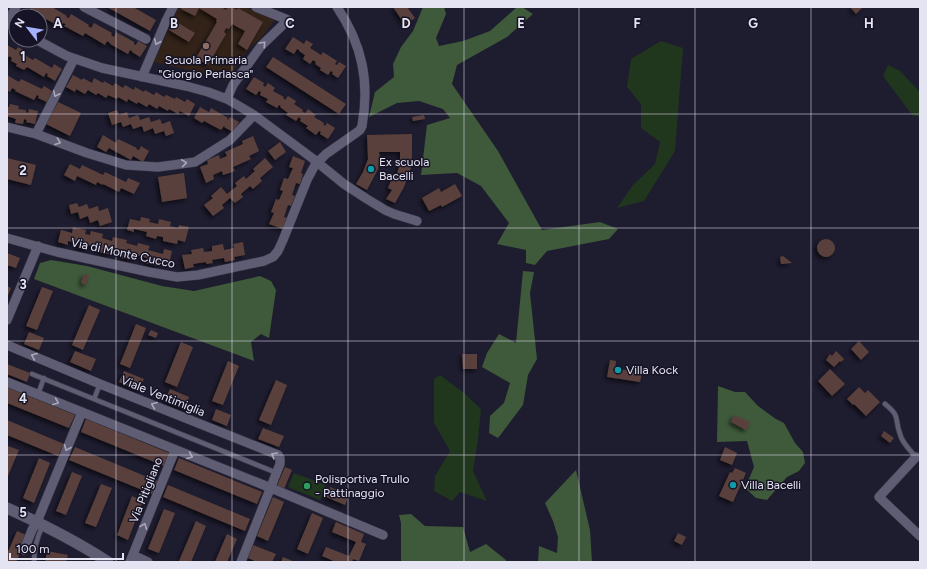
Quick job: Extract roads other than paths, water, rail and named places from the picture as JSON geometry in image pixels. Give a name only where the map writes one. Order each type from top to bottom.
[{"type":"street","points":[[7,23],[16,7]]},
{"type":"street","points":[[84,7],[146,39]]},
{"type":"street","points":[[142,77],[173,7]]},
{"type":"street","points":[[227,100],[233,85],[261,46],[288,20],[256,7]]},
{"type":"street","points":[[317,162],[326,154],[356,134],[362,123],[365,88],[362,66],[352,33],[336,7]]},
{"type":"street","points":[[48,46],[74,59],[102,68],[186,86],[208,92],[227,100],[254,115],[344,184],[385,210],[416,221]]},
{"type":"street","points":[[36,134],[74,59]]},
{"type":"street","points":[[7,127],[36,134],[87,153],[126,165],[158,167],[195,162],[230,140],[254,115]]},
{"type":"street","name":"Via di Monte Cucco","points":[[7,238],[57,252],[177,277],[198,275],[264,261],[273,257],[278,251],[307,180],[317,162]]},
{"type":"street","points":[[7,320],[38,246]]},
{"type":"street","name":"Viale Ventimiglia","points":[[7,345],[278,455],[280,462],[277,473],[241,562]]},
{"type":"street","points":[[7,382],[271,488],[382,535]]},
{"type":"street","points":[[24,550],[32,530],[40,523],[82,412]]},
{"type":"street","name":"Via Pitigliano","points":[[132,559],[175,450]]},
{"type":"street","points":[[916,457],[879,496],[920,536]]},
{"type":"street","points":[[7,508],[80,544],[108,562]]},
{"type":"street","points":[[132,559],[148,562]]},
{"type":"lane","points":[[32,374],[277,473]]},
{"type":"lane","points":[[38,394],[44,378]]},
{"type":"lane","points":[[94,398],[100,384]]},
{"type":"lane","points":[[885,404],[896,415],[900,434],[904,442],[916,457]]},
{"type":"lane","points":[[34,562],[34,551],[40,523]]},
{"type":"place","name":"Scuola Primaria \"Giorgio Perlasca\"","points":[[206,46]]},
{"type":"place","name":"Ex scuola Bacelli","points":[[371,169]]},
{"type":"place","name":"Villa Kock","points":[[618,370]]},
{"type":"place","name":"Villa Bacelli","points":[[733,485]]},
{"type":"place","name":"Polisportiva Trullo - Pattinaggio","points":[[307,486]]}]
